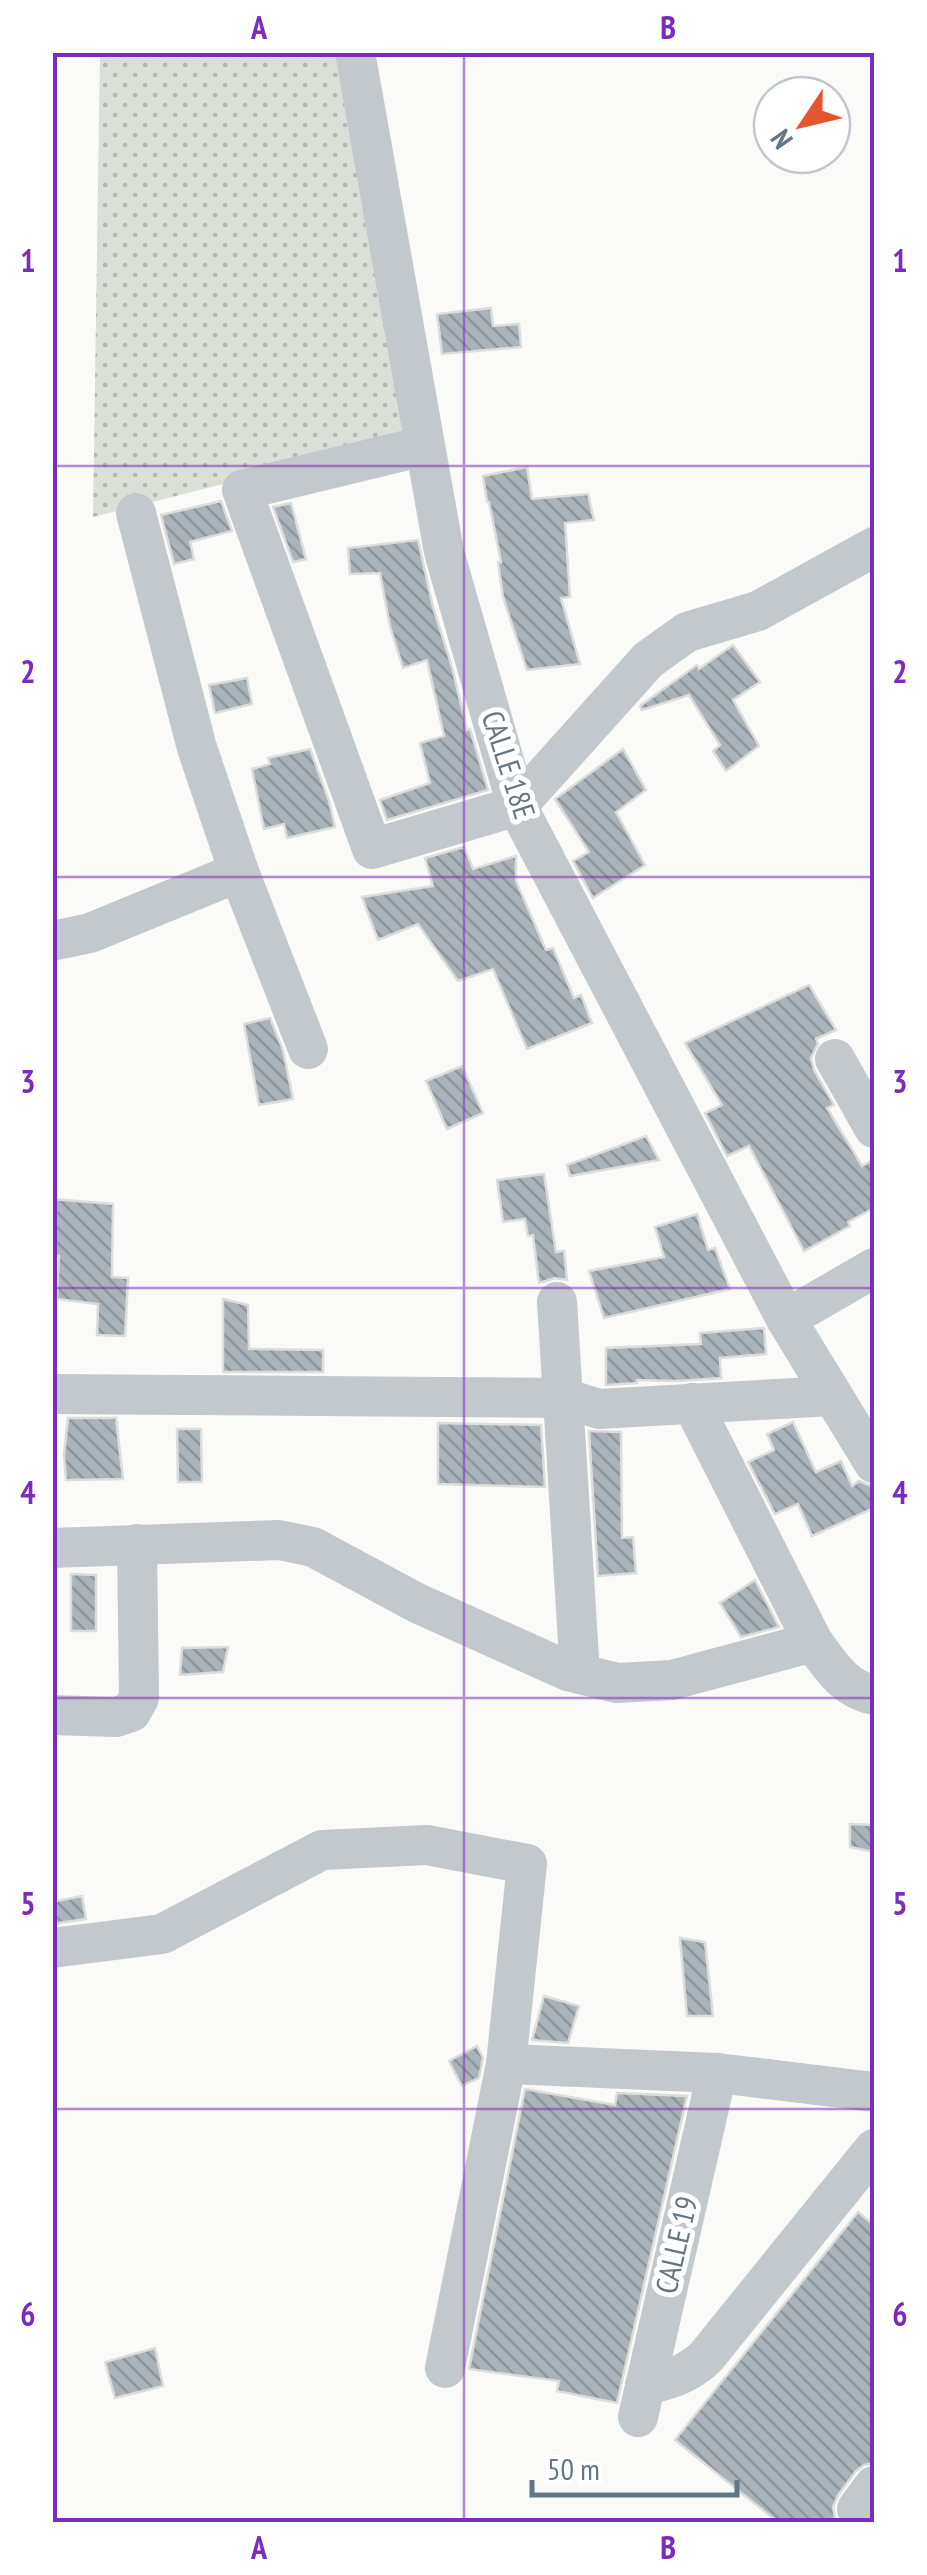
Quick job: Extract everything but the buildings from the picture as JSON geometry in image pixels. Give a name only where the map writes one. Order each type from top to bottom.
[{"type":"street","name":"CALLE 18E","points":[[355,52],[444,552],[517,806],[786,1319],[874,1463]]},
{"type":"street","points":[[424,446],[242,490],[372,849],[517,806],[648,660],[687,632],[758,610],[874,547]]},
{"type":"street","points":[[136,513],[198,748],[239,872],[308,1049]]},
{"type":"street","points":[[52,941],[90,933],[239,872]]},
{"type":"street","points":[[834,1059],[874,1128]]},
{"type":"street","points":[[786,1319],[874,1268]]},
{"type":"street","points":[[557,1302],[580,1674]]},
{"type":"street","points":[[52,1394],[564,1398],[599,1409],[832,1396]]},
{"type":"street","points":[[692,1403],[813,1642],[838,1677],[874,1695]]},
{"type":"street","points":[[52,1548],[279,1540],[313,1548],[416,1603],[568,1671],[617,1683],[672,1680],[813,1642]]},
{"type":"street","points":[[52,1715],[116,1716],[132,1712],[140,1698],[137,1544]]},
{"type":"street","points":[[52,1948],[162,1934],[322,1850],[426,1844],[527,1864],[506,2064],[445,2368]]},
{"type":"street","points":[[506,2064],[717,2073],[874,2092]]},
{"type":"street","name":"CALLE 19","points":[[717,2073],[642,2401],[706,2357],[874,2149]]},
{"type":"shaded area","points":[[100,53],[347,53],[413,436],[93,517]]}]
